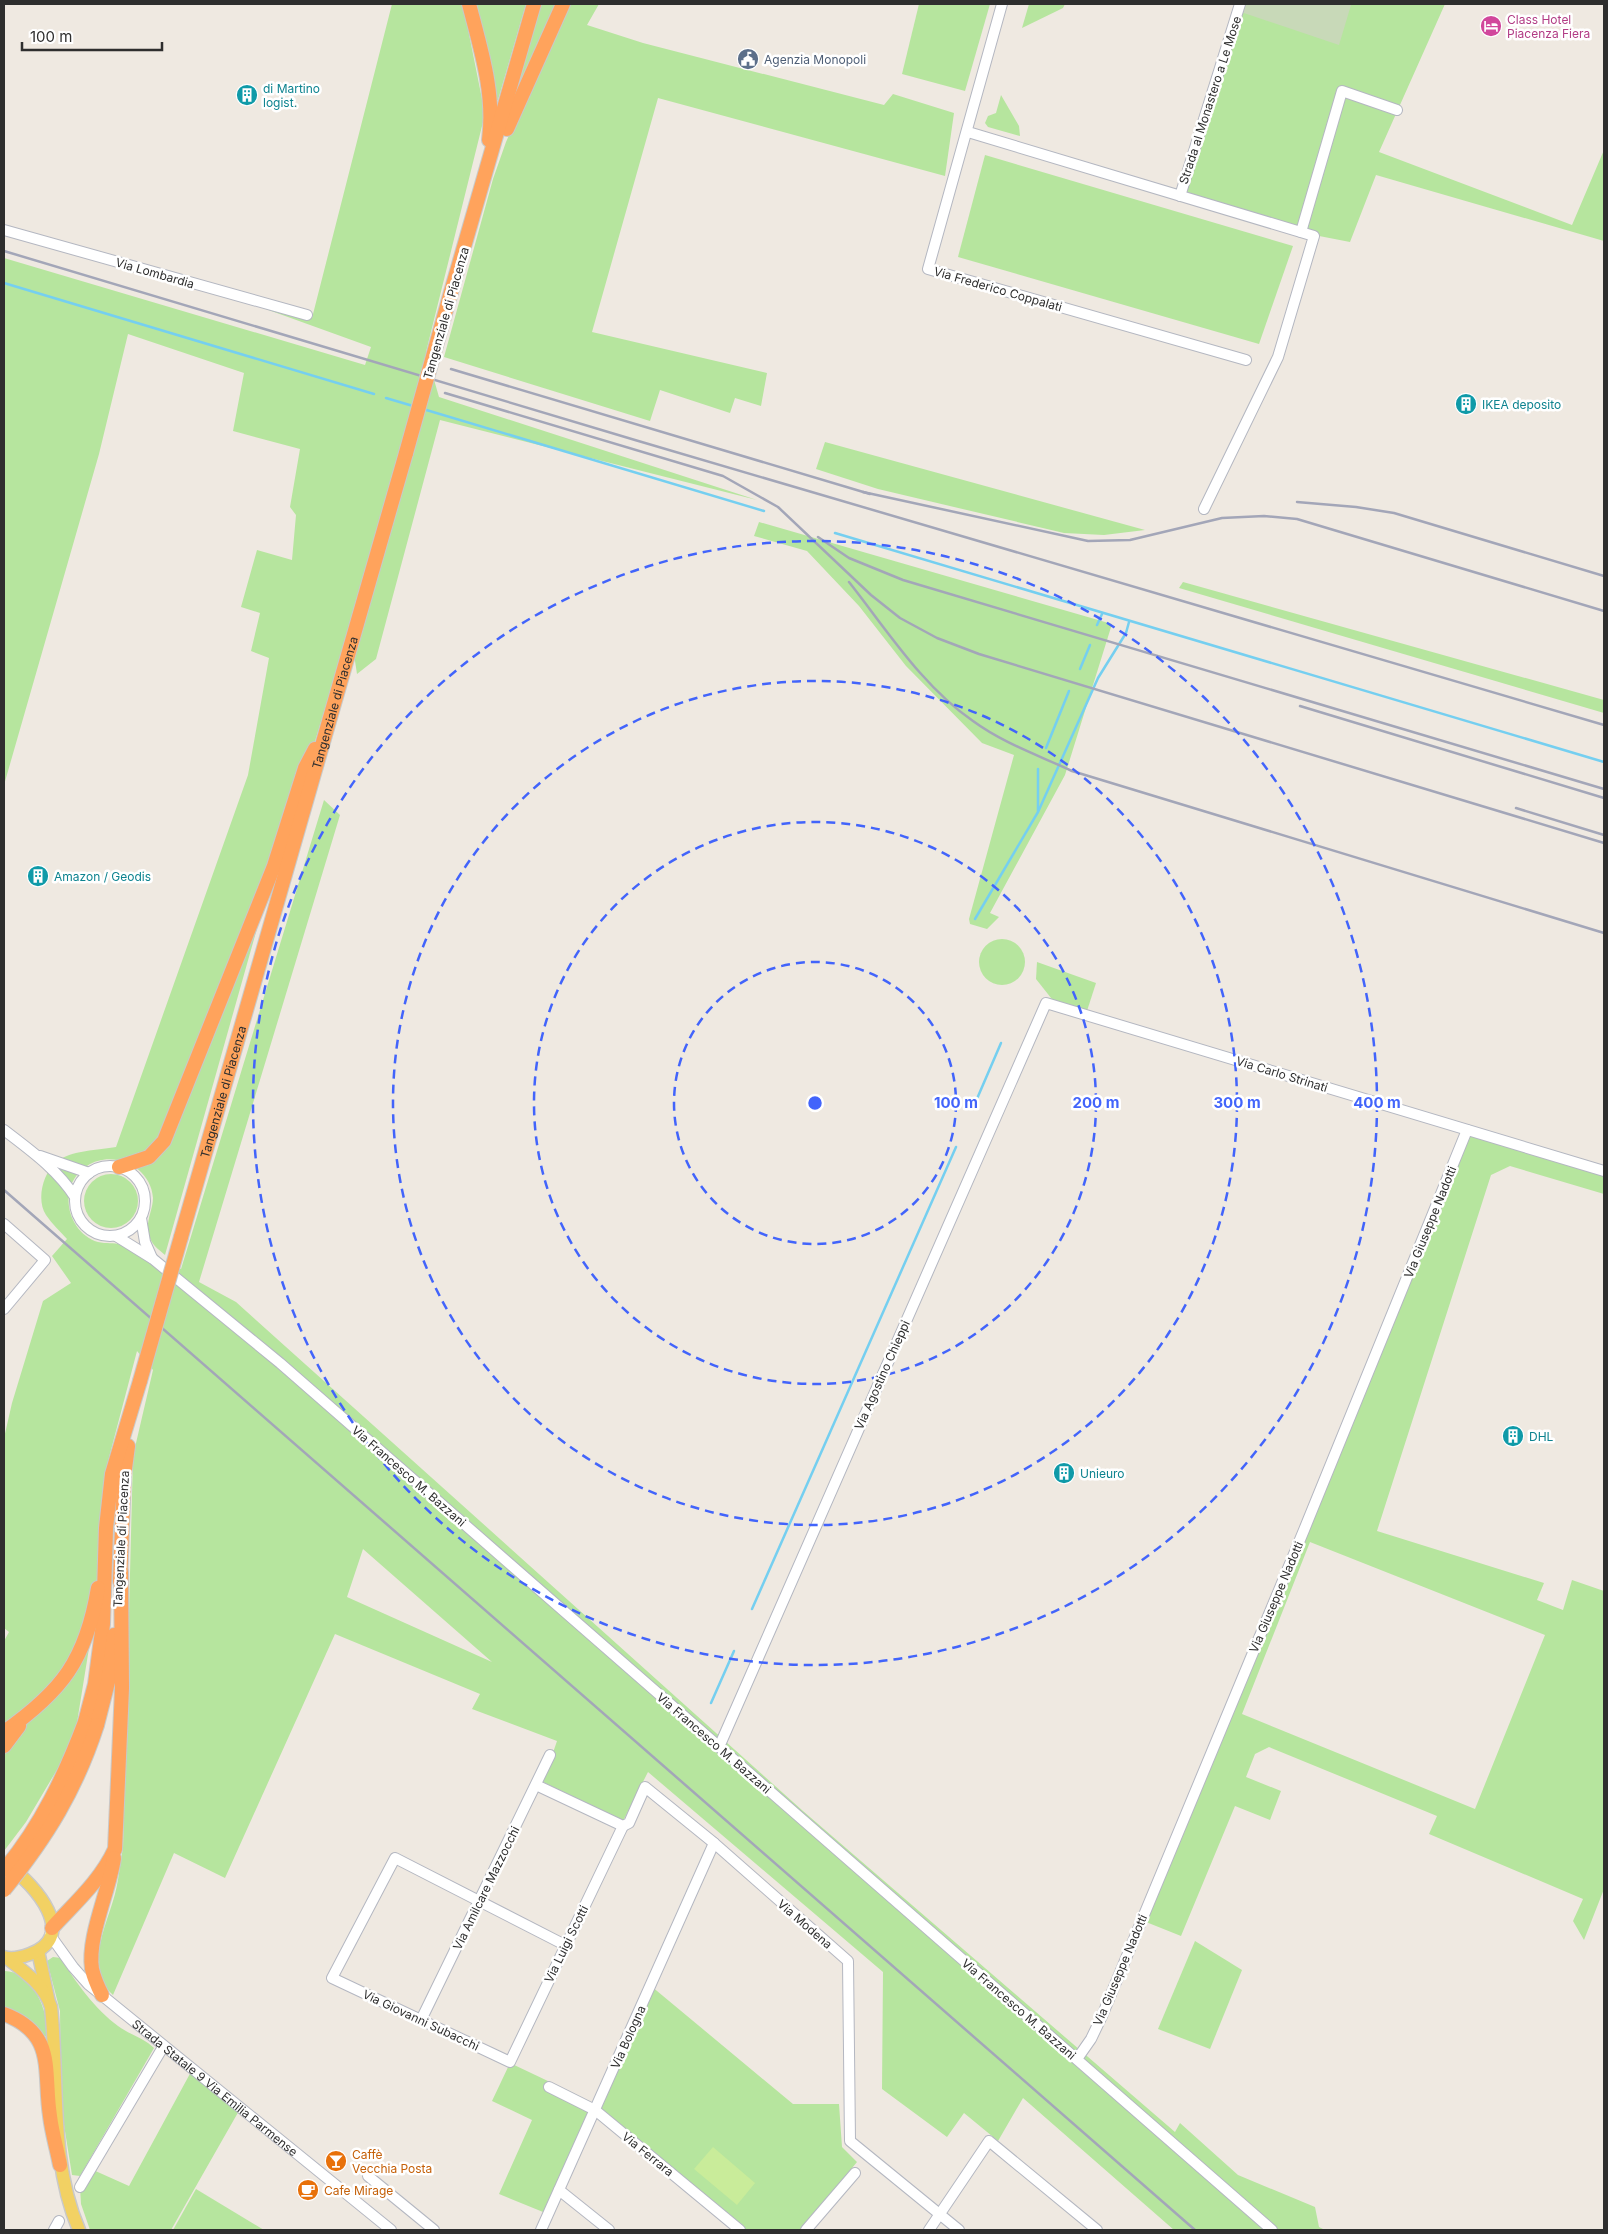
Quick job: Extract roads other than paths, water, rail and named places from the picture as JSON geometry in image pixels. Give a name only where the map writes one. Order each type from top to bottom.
[{"type":"highway","points":[[469,4],[486,74],[492,112],[483,187]]},
{"type":"highway","name":"Tangenziale di Piacenza","points":[[4,1890],[59,1813],[84,1766],[103,1624],[106,1528],[112,1474],[534,4]]},
{"type":"highway","points":[[483,187],[563,4]]},
{"type":"highway","points":[[119,1167],[148,1157],[164,1141],[274,866],[306,768],[326,731]]},
{"type":"highway","name":"Tangenziale di Piacenza","points":[[4,1870],[48,1808],[91,1723],[108,1682],[121,1572],[124,1476],[134,1400]]},
{"type":"highway","points":[[4,1732],[27,1716],[45,1700],[72,1670],[87,1636],[96,1600],[106,1528]]},
{"type":"highway","points":[[102,1995],[92,1970],[92,1956],[94,1938],[116,1849],[122,1688],[121,1572]]},
{"type":"highway","points":[[4,1746],[27,1716]]},
{"type":"highway","points":[[51,1931],[92,1885],[108,1864],[116,1849]]},
{"type":"highway","points":[[4,2014],[28,2026],[40,2041],[45,2054],[50,2116],[60,2166]]},
{"type":"main road","name":"Strada Statale 9 Via Emilia Parmense","points":[[4,1862],[44,1900],[50,1913],[51,1931]]},
{"type":"main road","points":[[6,1958],[38,1951],[51,1931]]},
{"type":"main road","points":[[38,1951],[52,2019],[60,2166],[69,2207],[79,2230]]},
{"type":"main road","points":[[6,1958],[30,1976],[48,1998]]},
{"type":"street","name":"Via Frederico Coppalati","points":[[1002,4],[968,132],[928,269],[1246,360]]},
{"type":"street","name":"Strada al Monastero a Le Mose","points":[[1180,196],[1240,4]]},
{"type":"street","points":[[1301,232],[1342,92],[1397,110]]},
{"type":"street","points":[[968,132],[1314,236],[1278,357],[1204,509]]},
{"type":"street","name":"Via Lombardia","points":[[4,230],[307,314]]},
{"type":"street","name":"Via Carlo Strinati","points":[[1046,1003],[1604,1171]]},
{"type":"street","name":"Via Agostino Chieppi","points":[[719,1747],[1046,1003]]},
{"type":"street","points":[[4,1130],[37,1155],[68,1186],[75,1197]]},
{"type":"street","name":"Via Giuseppe Nadotti","points":[[1077,2059],[1091,2039],[1105,2007],[1285,1577],[1467,1130]]},
{"type":"street","points":[[37,1155],[89,1173]]},
{"type":"street","points":[[109,1166],[119,1167],[137,1178],[143,1188],[145,1208],[135,1227],[116,1236],[101,1235],[87,1228],[76,1210],[75,1197],[82,1180],[89,1173],[109,1166]]},
{"type":"street","name":"Via Francesco M. Bazzani","points":[[141,1218],[145,1242],[153,1259]]},
{"type":"street","points":[[4,1224],[45,1260],[4,1308]]},
{"type":"street","name":"Via Francesco M. Bazzani","points":[[116,1236],[153,1259],[294,1376],[1272,2230]]},
{"type":"street","name":"Via Amilcare Mazzocchi","points":[[421,2020],[550,1755]]},
{"type":"street","points":[[536,1785],[623,1826]]},
{"type":"street","name":"Via Modena","points":[[623,1826],[629,1823],[645,1787],[714,1843],[848,1961],[850,2141],[959,2230]]},
{"type":"street","name":"Via Luigi Scotti","points":[[510,2062],[623,1826]]},
{"type":"street","name":"Via Bologna","points":[[541,2230],[714,1843]]},
{"type":"street","name":"Via Giovanni Subacchi","points":[[480,1901],[394,1858],[332,1978],[510,2062]]},
{"type":"street","points":[[480,1901],[566,1945]]},
{"type":"street","name":"Strada Statale 9 Via Emilia Parmense","points":[[51,1931],[73,1967],[102,1995],[163,2047],[391,2230]]},
{"type":"street","points":[[80,2187],[163,2047]]},
{"type":"street","name":"Via Ferrara","points":[[549,2088],[595,2110],[740,2230]]},
{"type":"street","points":[[929,2230],[989,2141],[1097,2230]]},
{"type":"street","points":[[806,2230],[855,2173]]},
{"type":"street","points":[[368,2176],[434,2230]]},
{"type":"street","points":[[559,2190],[609,2230]]},
{"type":"street","points":[[54,2230],[59,2221]]},
{"type":"waterway","points":[[4,283],[374,394]]},
{"type":"waterway","points":[[386,398],[413,406]]},
{"type":"waterway","points":[[423,409],[764,511]]},
{"type":"waterway","points":[[835,533],[1604,762]]},
{"type":"waterway","points":[[1097,625],[1102,614]]},
{"type":"waterway","points":[[975,919],[1038,812],[1098,678],[1126,633],[1129,622]]},
{"type":"waterway","points":[[1080,669],[1090,645]]},
{"type":"waterway","points":[[1046,748],[1069,691]]},
{"type":"waterway","points":[[1038,769],[1038,811]]},
{"type":"waterway","points":[[973,1108],[1001,1043]]},
{"type":"waterway","points":[[752,1609],[956,1147]]},
{"type":"waterway","points":[[711,1703],[734,1651]]},
{"type":"railway","points":[[4,251],[635,440],[1604,725]]},
{"type":"railway","points":[[451,369],[870,494]]},
{"type":"railway","points":[[445,393],[723,476],[778,507],[871,595],[900,618],[937,638],[979,654],[1604,843]]},
{"type":"railway","points":[[863,492],[1088,541],[1130,540],[1222,518],[1264,516],[1297,519],[1604,611]]},
{"type":"railway","points":[[1297,502],[1356,507],[1394,513],[1604,576]]},
{"type":"railway","points":[[818,537],[849,558],[903,580],[1604,789]]},
{"type":"railway","points":[[849,582],[906,656],[937,691],[984,729],[1021,748],[1072,771],[1604,933]]},
{"type":"railway","points":[[1300,706],[1604,798]]},
{"type":"railway","points":[[1516,808],[1604,835]]},
{"type":"railway","points":[[4,1190],[1195,2230]]},
{"type":"place","name":"Class Hotel Piacenza Fiera","points":[[1491,26]]},
{"type":"place","name":"Agenzia Monopoli","points":[[748,59]]},
{"type":"place","name":"di Martino logist.","points":[[247,95]]},
{"type":"place","name":"IKEA deposito","points":[[1466,404]]},
{"type":"place","name":"Amazon / Geodis","points":[[38,876]]},
{"type":"place","name":"DHL","points":[[1513,1436]]},
{"type":"place","name":"Unieuro","points":[[1064,1473]]},
{"type":"place","name":"Caffè Vecchia Posta","points":[[336,2161]]},
{"type":"place","name":"Cafe Mirage","points":[[308,2190]]}]
